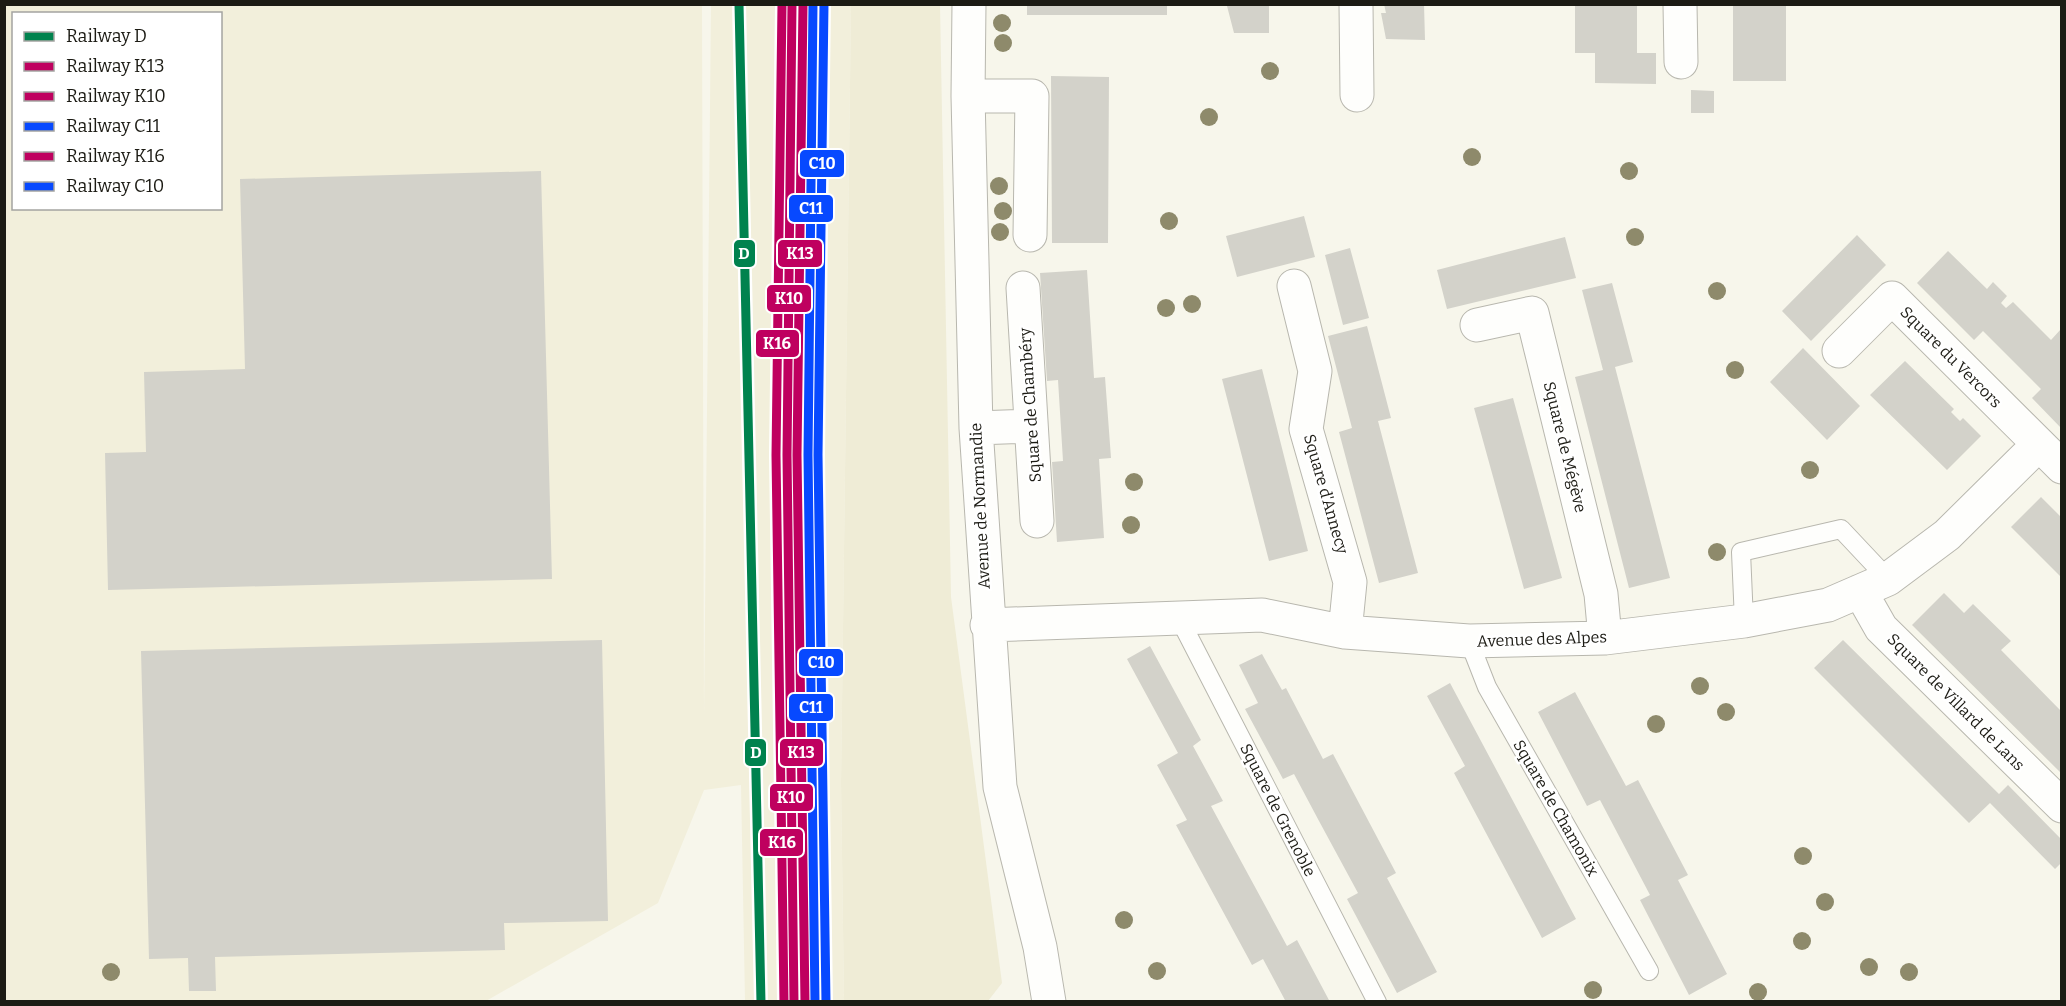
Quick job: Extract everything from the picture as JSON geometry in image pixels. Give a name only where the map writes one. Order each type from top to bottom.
[{"type":"street","name":"Avenue de Normandie","points":[[969,4],[968,96],[976,428],[987,626],[1000,787],[1040,946],[1049,1002]]},
{"type":"street","points":[[1356,4],[1357,95]]},
{"type":"street","points":[[1680,4],[1681,62]]},
{"type":"street","points":[[968,96],[1032,96],[1030,234]]},
{"type":"street","name":"Square d'Annecy","points":[[1294,286],[1315,371],[1306,429],[1350,582],[1345,632]]},
{"type":"street","name":"Square de Chambéry","points":[[1023,288],[1037,521]]},
{"type":"street","name":"Square du Vercors","points":[[1839,351],[1892,298],[2050,455]]},
{"type":"street","name":"Square de Mégève","points":[[1477,325],[1532,313],[1601,594],[1605,638]]},
{"type":"street","points":[[976,428],[1031,426]]},
{"type":"street","name":"Avenue des Alpes","points":[[987,626],[1262,615],[1345,632],[1469,641],[1605,638],[1744,621],[1827,605],[1874,585],[1947,534],[2050,455]]},
{"type":"street","name":"Square de Villard de Lans","points":[[1874,585],[1881,628],[2061,806]]},
{"type":"lane","points":[[1744,621],[1741,552],[1841,529],[1874,585]]},
{"type":"lane","name":"Square de Grenoble","points":[[1179,618],[1377,1002]]},
{"type":"lane","name":"Square de Chamonix","points":[[1469,641],[1487,687],[1649,971]]},
{"type":"shaded area","points":[[5,5],[702,5],[704,716],[711,5],[851,5],[841,783],[844,1001],[745,1001],[741,785],[704,790],[658,903],[486,1001],[5,1002]]},
{"type":"shaded area","points":[[851,5],[940,5],[951,597],[1002,983],[988,1001],[844,1001],[841,783]]},
{"type":"building","points":[[1027,4],[1167,4],[1167,15],[1027,15]]},
{"type":"building","points":[[1269,4],[1269,33],[1234,33],[1227,6]]},
{"type":"building","points":[[1384,4],[1424,4],[1425,40],[1386,39],[1381,13],[1386,13]]},
{"type":"building","points":[[1575,4],[1637,4],[1637,53],[1656,53],[1656,84],[1595,83],[1595,53],[1575,53]]},
{"type":"building","points":[[1733,4],[1786,4],[1786,81],[1733,81]]},
{"type":"building","points":[[1051,76],[1109,77],[1108,243],[1052,243]]},
{"type":"building","points":[[1691,90],[1714,91],[1714,113],[1691,113]]},
{"type":"building","points":[[541,171],[552,579],[108,590],[105,453],[146,452],[144,372],[245,369],[240,179]]},
{"type":"building","points":[[1304,216],[1315,257],[1237,277],[1226,236]]},
{"type":"building","points":[[1857,235],[1886,265],[1811,341],[1782,311]]},
{"type":"building","points":[[1565,237],[1576,278],[1447,309],[1437,270]]},
{"type":"building","points":[[1350,248],[1369,318],[1343,325],[1325,255]]},
{"type":"building","points":[[1948,251],[1987,289],[1993,282],[2007,296],[2001,303],[2006,308],[2013,302],[2051,340],[2061,329],[2061,428],[2032,398],[2041,389],[1983,331],[1974,340],[1917,283]]},
{"type":"building","points":[[1087,270],[1094,378],[1105,377],[1111,458],[1099,459],[1104,538],[1057,542],[1052,462],[1063,461],[1058,380],[1047,381],[1040,273]]},
{"type":"building","points":[[1612,283],[1633,362],[1615,367],[1670,578],[1629,588],[1575,377],[1603,370],[1582,290]]},
{"type":"building","points":[[1367,326],[1391,418],[1378,421],[1418,573],[1379,583],[1339,432],[1352,428],[1328,336]]},
{"type":"building","points":[[1803,348],[1860,406],[1827,440],[1770,382]]},
{"type":"building","points":[[1905,361],[1954,409],[1951,412],[1960,421],[1963,418],[1981,436],[1947,470],[1870,395]]},
{"type":"building","points":[[1262,369],[1308,551],[1269,561],[1222,379]]},
{"type":"building","points":[[1513,398],[1562,578],[1524,589],[1474,408]]},
{"type":"building","points":[[2041,497],[2061,517],[2061,577],[2011,527]]},
{"type":"building","points":[[1944,593],[1964,613],[1973,604],[2011,641],[2001,650],[2061,711],[2061,773],[1912,625]]},
{"type":"building","points":[[602,640],[608,921],[504,923],[505,950],[215,957],[216,991],[189,991],[188,958],[149,959],[141,651]]},
{"type":"building","points":[[1843,640],[1999,794],[2008,785],[2061,839],[2061,863],[2055,869],[1990,803],[1969,823],[1814,668]]},
{"type":"building","points":[[1150,646],[1201,740],[1193,746],[1223,801],[1211,806],[1287,946],[1297,940],[1330,1002],[1286,1002],[1263,959],[1252,965],[1176,825],[1187,820],[1157,765],[1178,753],[1127,659]]},
{"type":"building","points":[[1262,654],[1282,690],[1286,688],[1323,759],[1333,754],[1396,873],[1387,878],[1437,972],[1397,993],[1347,899],[1358,893],[1294,774],[1283,779],[1245,709],[1258,703],[1239,665]]},
{"type":"building","points":[[1450,683],[1576,919],[1542,938],[1454,773],[1465,766],[1427,696]]},
{"type":"building","points":[[1575,692],[1626,786],[1638,780],[1688,875],[1678,880],[1727,974],[1689,995],[1640,900],[1650,895],[1600,800],[1587,806],[1538,712]]},
{"type":"rail line","name":"D","points":[[739,4],[761,1002]]},
{"type":"rail line","name":"K16","points":[[782,4],[776,455],[784,1002]]},
{"type":"rail line","name":"K10","points":[[792,4],[787,455],[794,1002]]},
{"type":"rail line","name":"K13","points":[[803,4],[797,455],[805,1002]]},
{"type":"rail line","name":"C11","points":[[813,4],[808,455],[815,1002]]},
{"type":"rail line","name":"C10","points":[[824,4],[818,455],[826,1002]]}]
